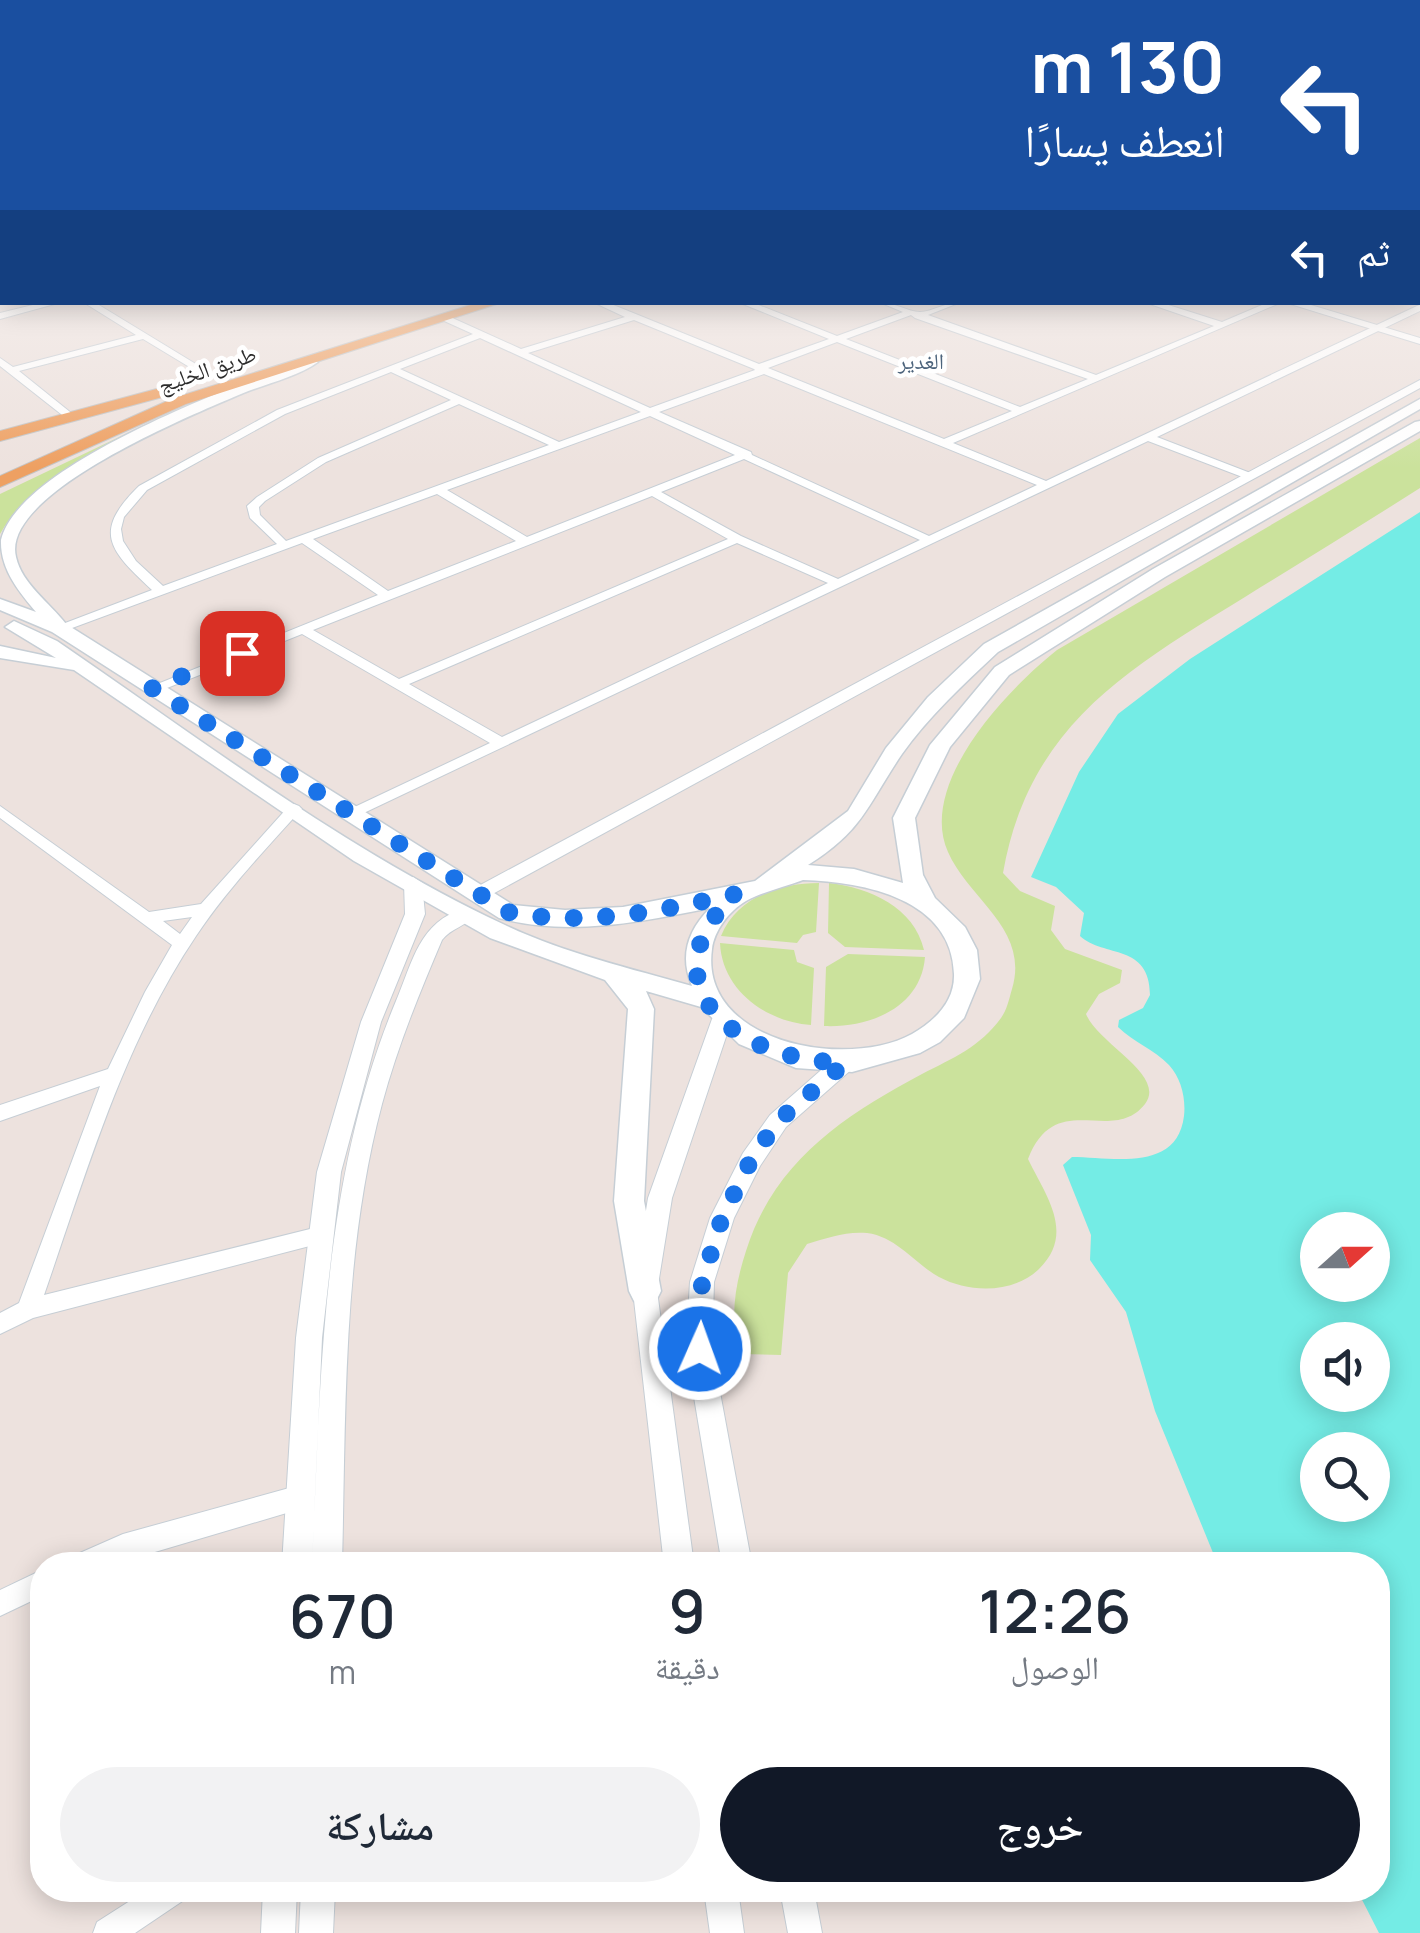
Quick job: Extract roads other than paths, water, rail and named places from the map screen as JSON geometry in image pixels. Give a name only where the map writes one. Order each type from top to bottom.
[{"type":"main road","name":"طريق الخليج","points":[[0,464],[170,390],[457,305]]},
{"type":"main road","name":"طريق الخليج","points":[[0,482],[180,401],[486,305]]},
{"type":"main road","points":[[59,628],[10,566],[6,552],[8,537],[31,504],[103,454],[172,419],[371,341]]},
{"type":"main road","points":[[0,436],[170,390]]},
{"type":"main road","points":[[0,604],[59,628],[349,815],[508,912],[541,919],[642,914],[736,894],[814,850],[856,815],[894,752],[935,700],[991,648],[1420,403]]},
{"type":"main road","points":[[927,906],[911,875],[904,818],[940,746],[1002,670],[1159,573],[1420,425]]},
{"type":"main road","points":[[0,474],[52,456]]},
{"type":"main road","points":[[0,623],[37,637],[294,808],[465,915],[543,950],[714,1009],[751,1041],[795,1058],[844,1064],[891,1056],[930,1038],[956,1011],[967,979],[962,947],[942,918],[912,894],[874,878],[838,872],[801,872],[766,880]]},
{"type":"main road","points":[[0,652],[44,658],[92,674]]},
{"type":"main road","points":[[714,1009],[695,965],[699,938],[713,914],[736,894]]},
{"type":"main road","points":[[614,973],[634,993],[641,1009],[628,1157],[630,1201],[646,1291]]},
{"type":"street","points":[[0,316],[46,305]]},
{"type":"street","points":[[92,305],[199,369]]},
{"type":"street","points":[[604,305],[1047,484]]},
{"type":"street","points":[[618,311],[632,305]]},
{"type":"street","points":[[750,305],[1016,409]]},
{"type":"street","points":[[891,305],[1094,378]]},
{"type":"street","points":[[59,628],[159,588],[653,412],[840,338],[946,305]]},
{"type":"street","points":[[1158,305],[1221,324]]},
{"type":"street","points":[[944,443],[1016,409],[1270,305]]},
{"type":"street","points":[[1300,305],[1420,338]]},
{"type":"street","points":[[1317,305],[1381,327]]},
{"type":"street","points":[[349,815],[1420,308]]},
{"type":"street","points":[[521,352],[634,317]]},
{"type":"street","points":[[445,318],[929,540]]},
{"type":"street","points":[[159,588],[118,549],[116,519],[125,504],[176,467],[228,438],[390,368],[481,334]]},
{"type":"street","points":[[12,370],[144,336]]},
{"type":"street","points":[[0,361],[70,416]]},
{"type":"street","points":[[390,368],[559,446]]},
{"type":"street","points":[[480,894],[1420,383]]},
{"type":"street","points":[[284,545],[254,516],[253,506],[261,499],[322,460],[459,400]]},
{"type":"street","points":[[1148,437],[1249,476]]},
{"type":"street","points":[[152,688],[746,454]]},
{"type":"street","points":[[439,490],[525,541]]},
{"type":"street","points":[[652,491],[737,539],[838,583]]},
{"type":"street","points":[[304,538],[387,596]]},
{"type":"street","points":[[398,684],[737,539]]},
{"type":"street","points":[[302,630],[498,742]]},
{"type":"street","points":[[28,1310],[114,1074],[182,944],[294,808]]},
{"type":"street","points":[[0,811],[182,944]]},
{"type":"street","points":[[297,1552],[309,1338],[330,1172],[371,1022],[415,914],[413,884]]},
{"type":"street","points":[[146,918],[207,909]]},
{"type":"street","points":[[328,1552],[346,1237],[363,1134],[388,1041],[432,938],[443,925],[465,915]]},
{"type":"street","points":[[677,1552],[646,1291],[660,1198],[714,1009]]},
{"type":"street","points":[[735,1552],[700,1349],[702,1282],[722,1218],[751,1160],[778,1121],[844,1064]]},
{"type":"street","points":[[0,1113],[114,1074]]},
{"type":"street","points":[[0,1324],[28,1310],[322,1235]]},
{"type":"street","points":[[112,1552],[300,1497]]},
{"type":"street","points":[[0,1602],[30,1588]]},
{"type":"street","points":[[108,1933],[156,1902]]},
{"type":"street","points":[[278,1933],[279,1902]]},
{"type":"street","points":[[316,1933],[317,1902]]},
{"type":"street","points":[[723,1902],[727,1933]]},
{"type":"street","points":[[799,1902],[805,1933]]},
{"type":"water","points":[[1420,512],[1420,1933],[1379,1933],[1363,1902],[1390,1902],[1390,1552],[1213,1552],[1155,1411],[1126,1312],[1090,1260],[1091,1235],[1063,1165],[1072,1157],[1123,1159],[1156,1154],[1179,1134],[1184,1102],[1177,1076],[1169,1065],[1118,1027],[1119,1020],[1143,1008],[1150,995],[1142,967],[1124,954],[1080,936],[1084,913],[1056,887],[1031,877],[1079,772],[1118,714],[1190,659]]},
{"type":"district","name":"الغدير","points":[[921,361]]}]
